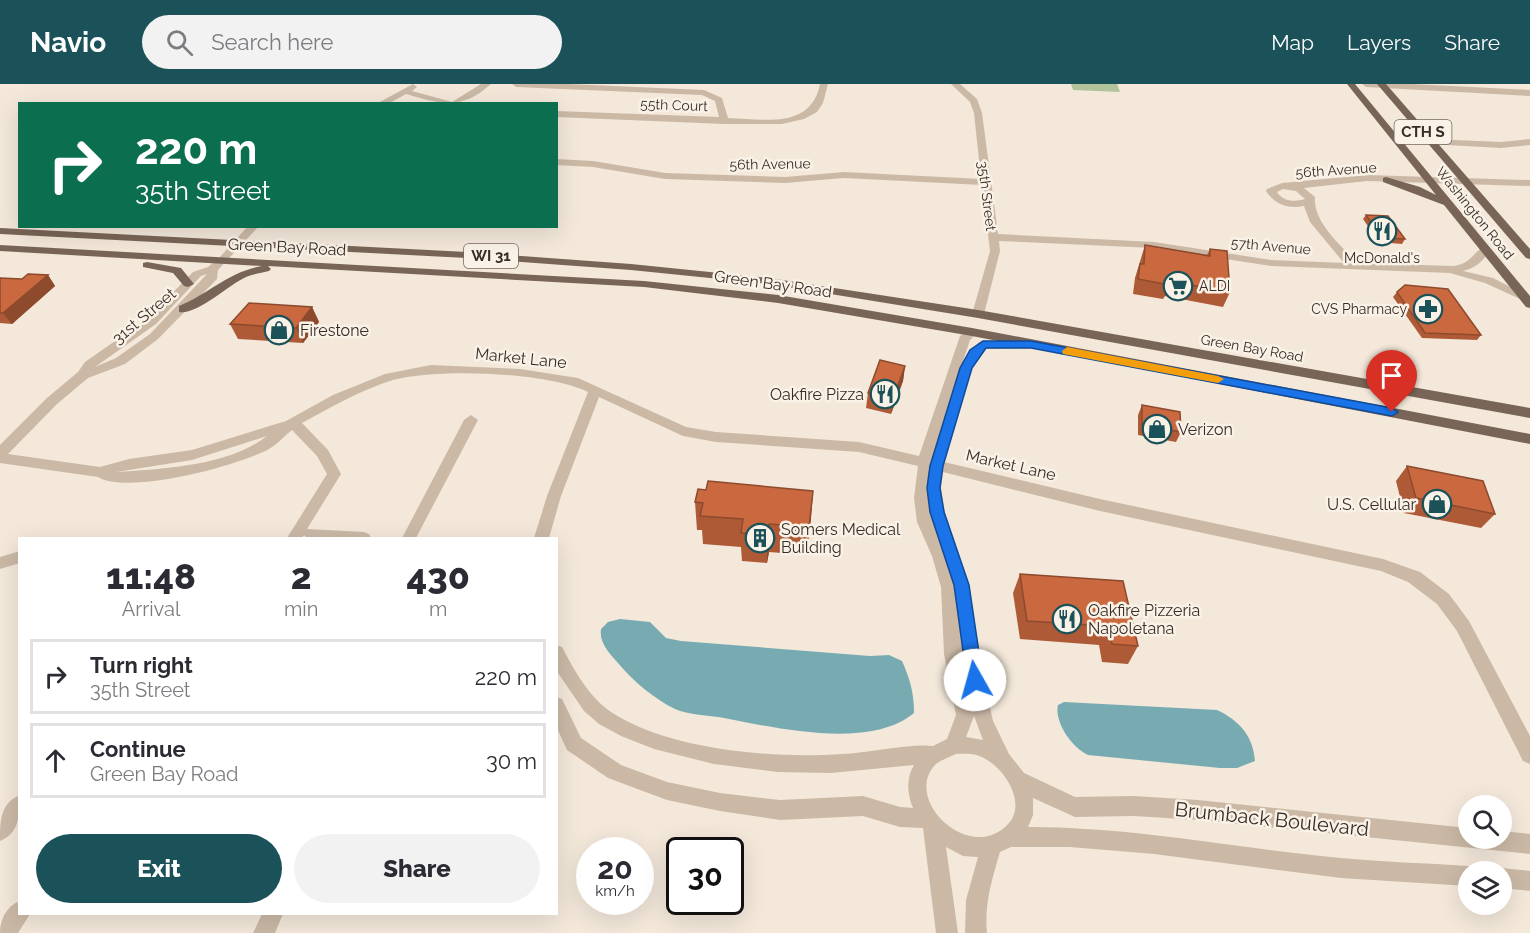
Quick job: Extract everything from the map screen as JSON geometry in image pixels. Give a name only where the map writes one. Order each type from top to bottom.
[{"type":"main road","name":"Washington Road","points":[[1351,84],[1449,206],[1529,299]]},
{"type":"main road","name":"Washington Road","points":[[1381,84],[1530,256]]},
{"type":"main road","points":[[1386,180],[1404,171],[1408,163],[1395,145],[1392,134]]},
{"type":"main road","points":[[1386,180],[1420,190],[1449,206]]},
{"type":"main road","name":"Green Bay Road","points":[[0,231],[467,255],[631,267],[769,281],[978,314],[1530,413]]},
{"type":"main road","name":"Green Bay Road","points":[[0,248],[644,284],[778,300],[972,332],[1530,439]]},
{"type":"main road","points":[[124,255],[132,263],[181,272],[186,276],[188,284]]},
{"type":"main road","points":[[183,309],[195,305],[243,273],[286,264]]},
{"type":"main road","points":[[904,320],[925,318],[967,322],[974,320],[978,314]]},
{"type":"main road","points":[[972,332],[992,328],[1043,334],[1068,331]]},
{"type":"main road","points":[[1392,412],[1458,434],[1530,448]]},
{"type":"street","points":[[384,102],[418,84]]},
{"type":"street","points":[[456,102],[487,84]]},
{"type":"street","points":[[516,84],[704,93],[719,100],[724,121]]},
{"type":"street","name":"55th Court","points":[[558,114],[724,121],[790,120],[804,116],[818,108],[823,100],[824,84]]},
{"type":"street","name":"35th Street","points":[[955,84],[974,101],[978,113],[995,251],[978,314]]},
{"type":"street","points":[[1366,84],[1530,93]]},
{"type":"street","points":[[404,91],[445,102]]},
{"type":"street","points":[[1431,142],[1501,145],[1530,142]]},
{"type":"street","name":"56th Avenue","points":[[558,162],[593,164],[665,176],[785,180],[844,175],[985,182]]},
{"type":"street","name":"56th Avenue","points":[[1287,186],[1349,179],[1530,183]]},
{"type":"street","name":"56th Avenue","points":[[1309,201],[1318,193],[1335,187],[1386,180]]},
{"type":"street","points":[[1314,220],[1304,191],[1287,186],[1273,188],[1271,193],[1276,199],[1287,203],[1314,220],[1353,266]]},
{"type":"street","points":[[1287,203],[1309,201]]},
{"type":"street","name":"31st Street","points":[[0,454],[52,401],[83,375],[90,365],[152,321],[197,274],[212,269],[223,260],[252,228]]},
{"type":"street","name":"57th Avenue","points":[[993,237],[1154,246],[1252,261],[1440,270],[1489,279],[1529,299]]},
{"type":"street","name":"57th Avenue","points":[[1440,270],[1462,268],[1479,261],[1485,249]]},
{"type":"street","name":"31st Street","points":[[83,375],[103,371],[150,338],[213,278],[212,269]]},
{"type":"street","points":[[954,745],[965,715],[953,654],[949,587],[924,514],[921,498],[964,339],[972,332]]},
{"type":"street","points":[[976,933],[974,919],[977,897],[1001,842],[1020,825],[1024,811],[1024,795],[1019,780],[1001,758],[984,723],[975,680],[961,585],[937,512],[930,464],[966,368],[974,353],[983,345],[1031,344]]},
{"type":"street","name":"Market Lane","points":[[0,458],[101,472],[111,478],[182,472],[261,448],[293,422],[338,398],[390,377],[431,369],[557,377],[595,390],[683,430],[716,437],[859,447],[1100,505],[1383,565],[1414,577],[1443,599],[1463,627],[1530,755]]},
{"type":"street","points":[[541,537],[554,496],[595,390]]},
{"type":"street","points":[[410,537],[471,420]]},
{"type":"street","points":[[293,422],[323,453],[334,474],[295,537]]},
{"type":"street","points":[[311,534],[351,537]]},
{"type":"street","points":[[0,563],[18,557]]},
{"type":"street","points":[[558,655],[578,687],[604,717],[637,734],[678,748],[736,758],[829,764],[931,754],[954,745],[978,747],[1001,758]]},
{"type":"street","points":[[558,709],[574,744],[615,771],[667,791],[780,810],[863,806],[900,818],[929,823],[960,845],[976,848],[1001,842],[1070,837],[1154,844],[1341,868],[1458,875]]},
{"type":"street","points":[[931,754],[921,767],[916,783],[918,800],[929,823],[947,933]]},
{"type":"street","name":"Brumback Boulevard","points":[[1019,780],[1055,800],[1075,807],[1134,806],[1198,810],[1530,844]]},
{"type":"street","points":[[0,831],[18,807]]},
{"type":"street","points":[[1512,879],[1530,881]]},
{"type":"street","points":[[5,933],[18,914]]},
{"type":"street","points":[[264,933],[273,915]]},
{"type":"green space","points":[[1071,84],[1117,84],[1120,92],[1073,90]]},
{"type":"water","points":[[620,619],[650,622],[666,638],[681,641],[870,656],[889,655],[902,661],[911,686],[914,713],[895,724],[873,731],[822,733],[769,727],[680,711],[644,689],[605,648],[601,629],[608,622]]},
{"type":"water","points":[[1064,702],[1217,710],[1239,724],[1244,730],[1254,752],[1255,761],[1237,768],[1220,768],[1088,755],[1070,741],[1062,726],[1057,712],[1058,705]]},
{"type":"building","points":[[1366,215],[1388,216],[1405,239],[1382,238]]},
{"type":"building","points":[[1145,245],[1210,256],[1210,249],[1227,251],[1230,292],[1170,281],[1169,285],[1138,279],[1140,264],[1144,264]]},
{"type":"building","points":[[28,274],[48,275],[3,313],[0,313],[0,278],[22,279]]},
{"type":"building","name":"CVS Pharmacy","points":[[1405,285],[1448,289],[1481,335],[1425,333],[1397,292]]},
{"type":"building","points":[[249,303],[312,307],[296,328],[230,324]]},
{"type":"building","points":[[880,360],[905,366],[893,399],[868,393]]},
{"type":"building","points":[[1142,405],[1180,412],[1181,432],[1142,425]]},
{"type":"building","points":[[1407,466],[1483,481],[1495,514],[1416,498]]},
{"type":"building","points":[[708,481],[813,491],[809,527],[769,524],[767,535],[741,533],[743,519],[700,516],[703,503],[695,502],[698,489],[706,490]]},
{"type":"building","points":[[1020,574],[1123,581],[1138,646],[1112,644],[1108,626],[1027,621]]},
{"type":"slow traffic","points":[[1067,351],[1218,379]]},
{"type":"place","name":"McDonald's","points":[[1382,231]]},
{"type":"place","name":"ALDI","points":[[1178,286]]},
{"type":"place","name":"CVS Pharmacy","points":[[1428,309]]},
{"type":"place","name":"Firestone","points":[[279,330]]},
{"type":"place","name":"Oakfire Pizza","points":[[885,394]]},
{"type":"place","name":"Verizon","points":[[1157,429]]},
{"type":"place","name":"U.S. Cellular","points":[[1437,504]]},
{"type":"place","name":"Somers Medical Building","points":[[760,538]]},
{"type":"place","name":"Oakfire Pizzeria Napoletana","points":[[1067,619]]},
{"type":"route","points":[[975,680],[961,585],[937,512],[934,488],[936,466],[966,368],[974,353],[983,345],[1031,344],[1392,412]]}]
